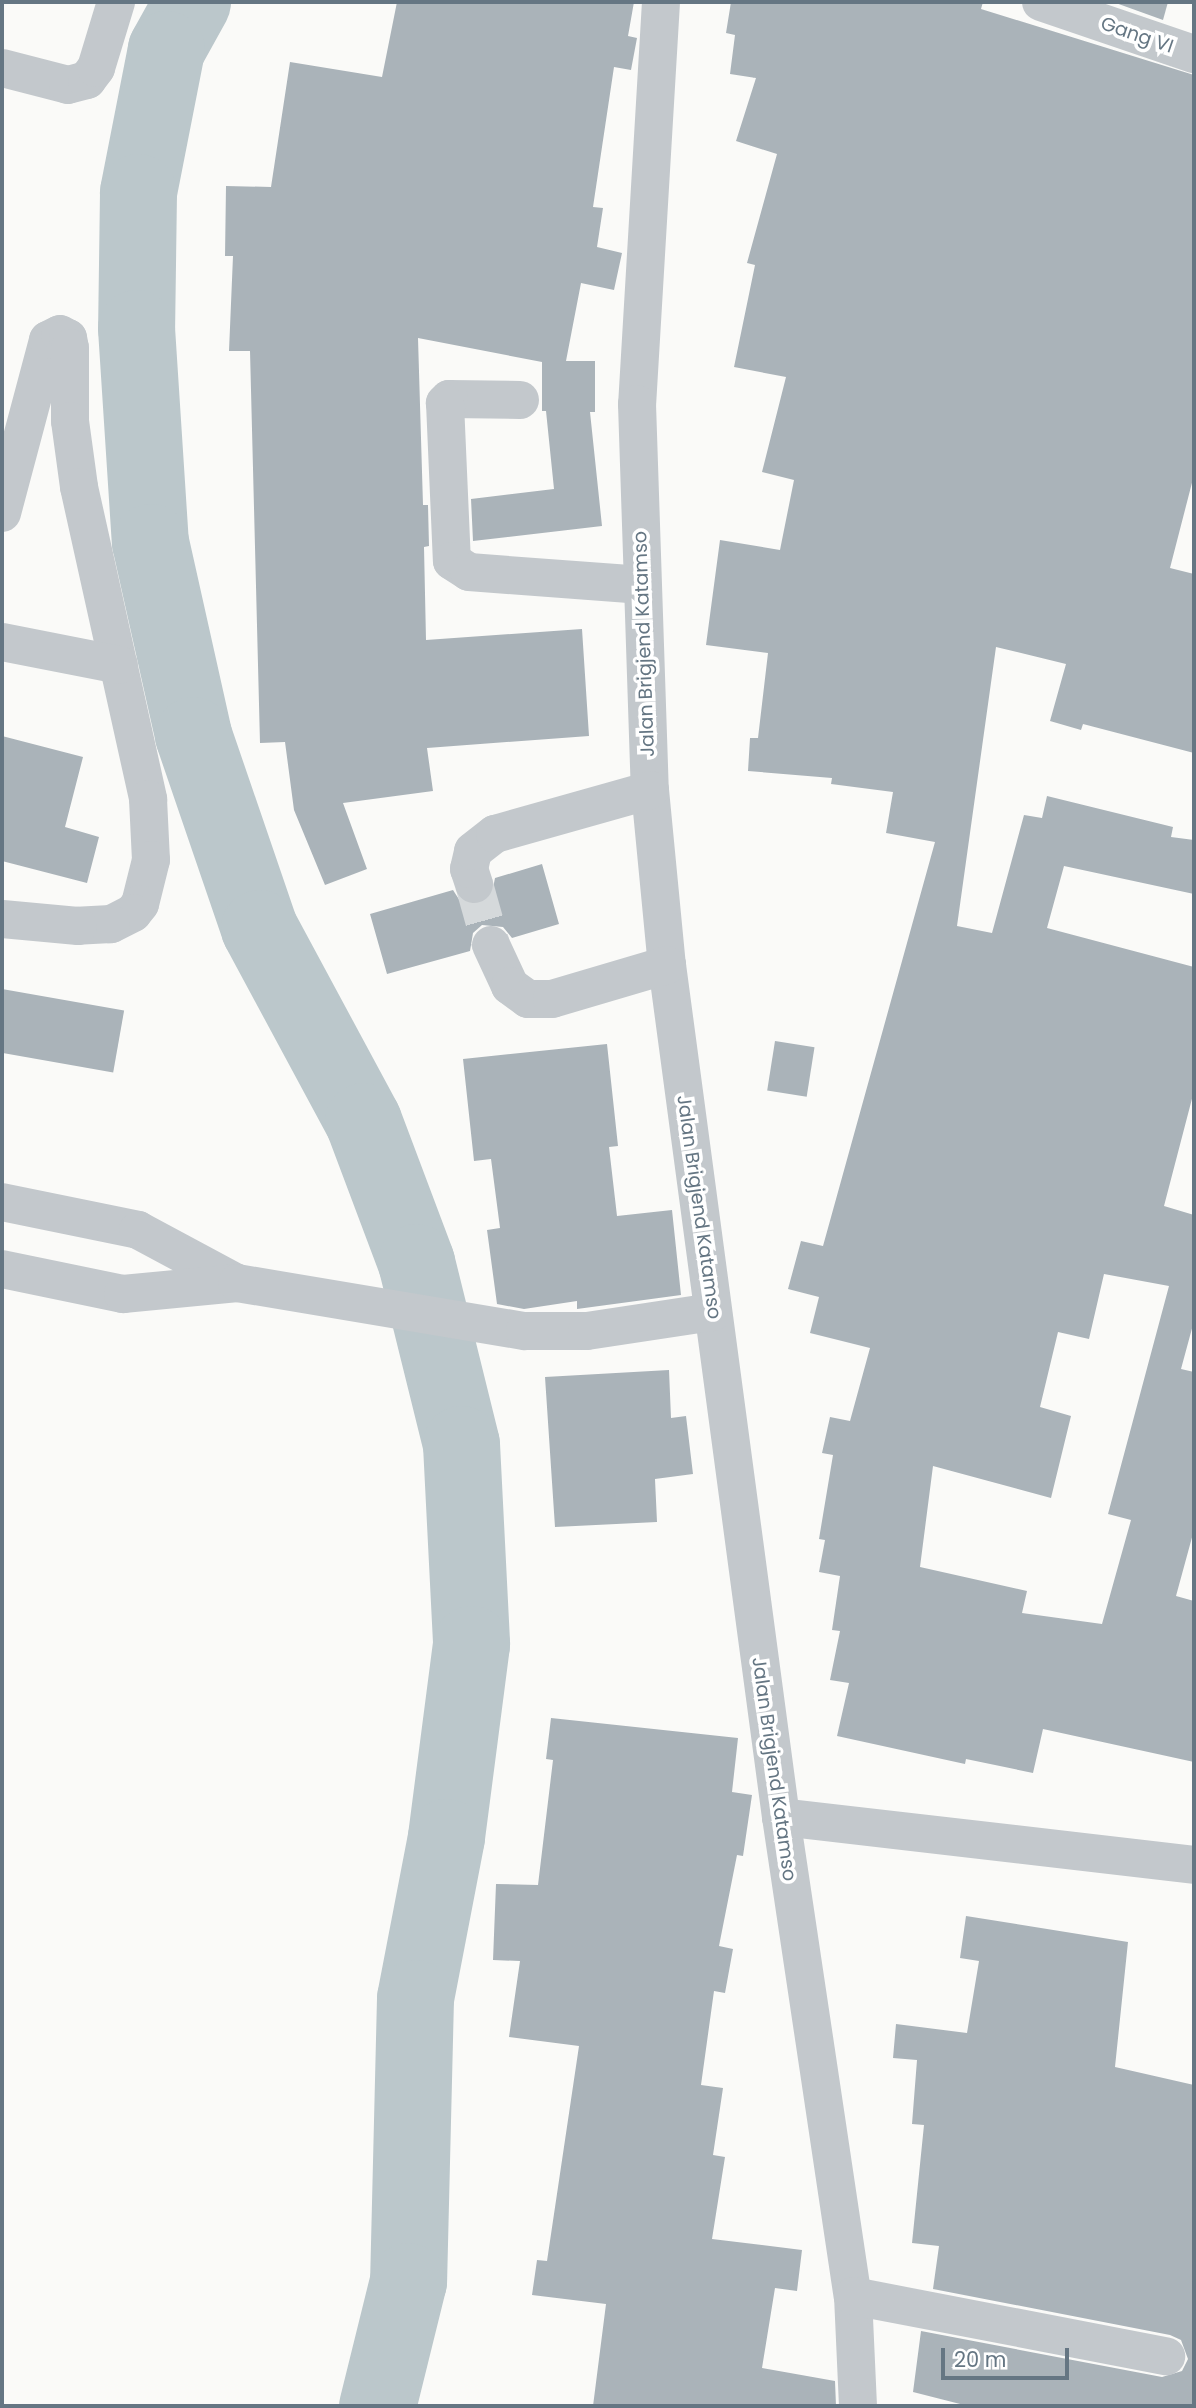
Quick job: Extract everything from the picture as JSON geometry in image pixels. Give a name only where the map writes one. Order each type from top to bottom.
[{"type":"street","points":[[2,68],[68,85],[87,80],[101,55],[116,2]]},
{"type":"street","name":"Jalan Brigjend Katamso","points":[[661,2],[637,404],[640,585],[650,790],[667,965],[780,1816],[853,2296],[858,2406]]},
{"type":"street","name":"Gang VI","points":[[1041,2],[1194,54]]},
{"type":"street","points":[[2,513],[48,340],[60,334],[68,338],[70,348],[70,421],[79,487],[119,665],[152,838],[149,880],[140,904],[122,920],[94,927],[2,919]]},
{"type":"street","points":[[520,400],[449,399],[445,403],[452,561],[469,572],[640,585]]},
{"type":"street","points":[[2,642],[32,651],[119,665]]},
{"type":"street","points":[[474,884],[468,869],[473,851],[495,834],[650,790]]},
{"type":"street","points":[[491,945],[510,986],[528,999],[552,999],[667,965]]},
{"type":"street","points":[[2,1202],[138,1230],[237,1283]]},
{"type":"street","points":[[2,1269],[123,1294],[237,1283],[525,1331],[587,1331],[713,1312]]},
{"type":"street","points":[[780,1816],[1194,1865]]},
{"type":"street","points":[[853,2296],[1166,2356]]},
{"type":"building","points":[[397,2],[634,2],[628,36],[637,38],[631,70],[614,67],[593,207],[603,208],[597,247],[622,253],[614,290],[581,283],[566,361],[595,361],[595,412],[590,412],[602,526],[473,541],[471,499],[554,489],[546,411],[542,411],[542,362],[418,338],[423,505],[428,505],[429,546],[424,547],[426,640],[582,629],[589,736],[427,748],[433,791],[343,803],[367,869],[325,885],[294,810],[285,742],[260,743],[250,351],[229,351],[233,256],[225,256],[226,186],[271,187],[290,62],[382,77]]},
{"type":"building","points":[[731,2],[983,2],[981,9],[1194,75],[1194,475],[1170,568],[1194,574],[1194,753],[1083,724],[1081,730],[1050,721],[1066,664],[996,647],[957,926],[992,933],[1024,815],[1042,818],[1047,796],[1173,827],[1171,837],[1194,840],[1194,894],[1064,866],[1047,928],[1194,967],[1194,1091],[1164,1206],[1194,1215],[1194,1321],[1181,1369],[1194,1372],[1194,1530],[1176,1596],[1194,1601],[1194,1762],[1043,1729],[1033,1773],[966,1759],[965,1764],[837,1736],[849,1683],[830,1680],[840,1631],[832,1630],[840,1576],[819,1572],[825,1540],[819,1539],[833,1455],[822,1453],[830,1417],[850,1421],[870,1348],[810,1333],[819,1297],[788,1289],[801,1241],[823,1246],[935,842],[886,833],[893,792],[831,784],[832,778],[748,771],[750,738],[758,738],[768,653],[706,645],[720,540],[780,550],[794,480],[762,472],[786,377],[734,367],[755,265],[747,263],[777,154],[736,141],[756,78],[730,74],[735,35],[726,33]],"holes":[[[1104,1274],[1169,1286],[1108,1514],[1131,1520],[1102,1624],[1022,1613],[1027,1591],[920,1567],[933,1466],[1051,1498],[1071,1416],[1040,1407],[1058,1332],[1089,1339]]]},
{"type":"building","points":[[1113,2],[1168,2],[1163,20]]},
{"type":"building","points":[[2,736],[83,757],[65,827],[99,837],[87,883],[2,861]]},
{"type":"building","points":[[542,864],[559,924],[512,938],[503,927],[482,925],[473,933],[470,951],[387,974],[370,914],[453,890],[460,901],[480,905],[491,898],[495,878]]},
{"type":"building","points":[[2,989],[124,1011],[113,1073],[2,1053]]},
{"type":"building","points":[[775,1041],[815,1047],[807,1097],[767,1090]]},
{"type":"building","points":[[607,1044],[618,1146],[609,1147],[617,1216],[672,1210],[681,1295],[577,1309],[577,1301],[524,1309],[497,1304],[487,1230],[500,1228],[491,1159],[474,1161],[463,1059]]},
{"type":"building","points":[[669,1370],[671,1418],[686,1416],[693,1474],[655,1479],[657,1522],[555,1527],[545,1377]]},
{"type":"building","points":[[551,1718],[738,1738],[732,1792],[752,1795],[743,1856],[737,1855],[719,1946],[733,1949],[725,1993],[714,1991],[701,2085],[723,2088],[713,2155],[725,2157],[712,2239],[802,2250],[797,2291],[775,2288],[762,2368],[835,2381],[836,2406],[593,2406],[606,2304],[532,2295],[537,2260],[547,2261],[579,2046],[509,2037],[520,1961],[493,1960],[496,1884],[538,1885],[553,1760],[546,1759]]},
{"type":"building","points":[[966,1916],[1128,1942],[1115,2067],[1194,2085],[1194,2406],[968,2406],[913,2392],[921,2331],[1162,2377],[1182,2371],[1188,2359],[1181,2340],[1170,2335],[933,2289],[939,2246],[912,2243],[924,2125],[912,2124],[917,2060],[893,2058],[896,2024],[967,2033],[979,1961],[960,1958]]},
{"type":"waterway","points":[[192,2],[166,49],[138,192],[136,328],[150,542],[193,735],[259,928],[363,1121],[416,1262],[461,1444],[471,1644],[446,1837],[415,1998],[408,2281],[377,2406]]},
{"type":"tunnel","points":[[474,884],[491,945]]}]
